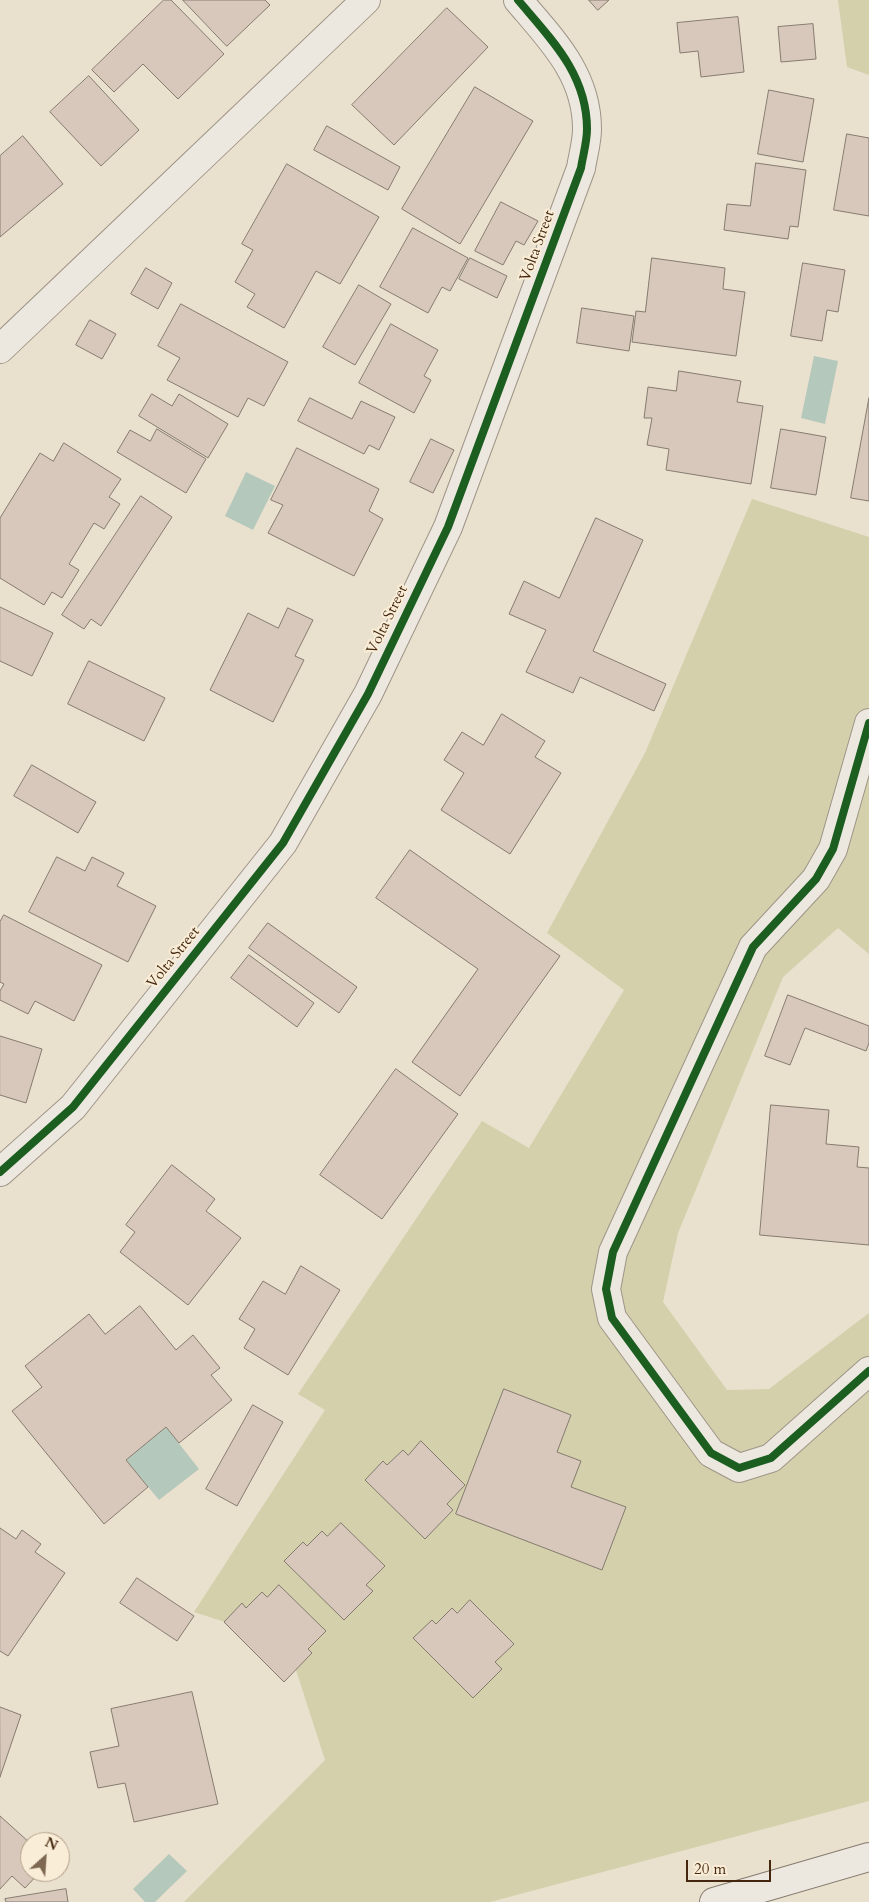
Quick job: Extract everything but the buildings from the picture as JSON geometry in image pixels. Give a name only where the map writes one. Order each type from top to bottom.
[{"type":"street","points":[[0,349],[366,0]]},
{"type":"street","name":"Volta Street","points":[[0,1172],[73,1107],[283,843],[368,694],[448,527],[581,168],[587,129],[581,93],[566,57],[518,0]]},
{"type":"street","points":[[869,723],[833,849],[816,879],[753,947],[613,1252],[606,1289],[612,1318],[710,1453],[739,1468],[771,1458],[869,1371]]},
{"type":"street","points":[[714,1902],[869,1857]]},
{"type":"shaded area","points":[[838,0],[869,0],[869,75],[847,67]]},
{"type":"shaded area","points":[[814,356],[838,361],[825,424],[801,418]]},
{"type":"shaded area","points":[[246,472],[275,486],[253,530],[225,516]]},
{"type":"shaded area","points":[[752,499],[869,537],[869,954],[838,928],[783,977],[678,1233],[663,1302],[727,1390],[769,1389],[869,1313],[869,1801],[490,1902],[184,1902],[325,1760],[287,1642],[194,1612],[325,1410],[298,1394],[482,1121],[529,1148],[624,990],[547,933],[645,753]]},
{"type":"shaded area","points":[[166,1427],[199,1469],[159,1500],[126,1460]]},
{"type":"shaded area","points":[[169,1854],[187,1871],[155,1902],[145,1902],[133,1889]]},
{"type":"cycle path","points":[[0,1172],[73,1107],[283,843],[368,694],[448,527],[581,168],[586,139],[585,109],[581,91],[574,74],[554,43],[518,0]]},
{"type":"cycle path","points":[[869,723],[833,849],[816,879],[753,947],[613,1252],[606,1289],[612,1318],[711,1453],[739,1468],[771,1458],[869,1371]]}]
